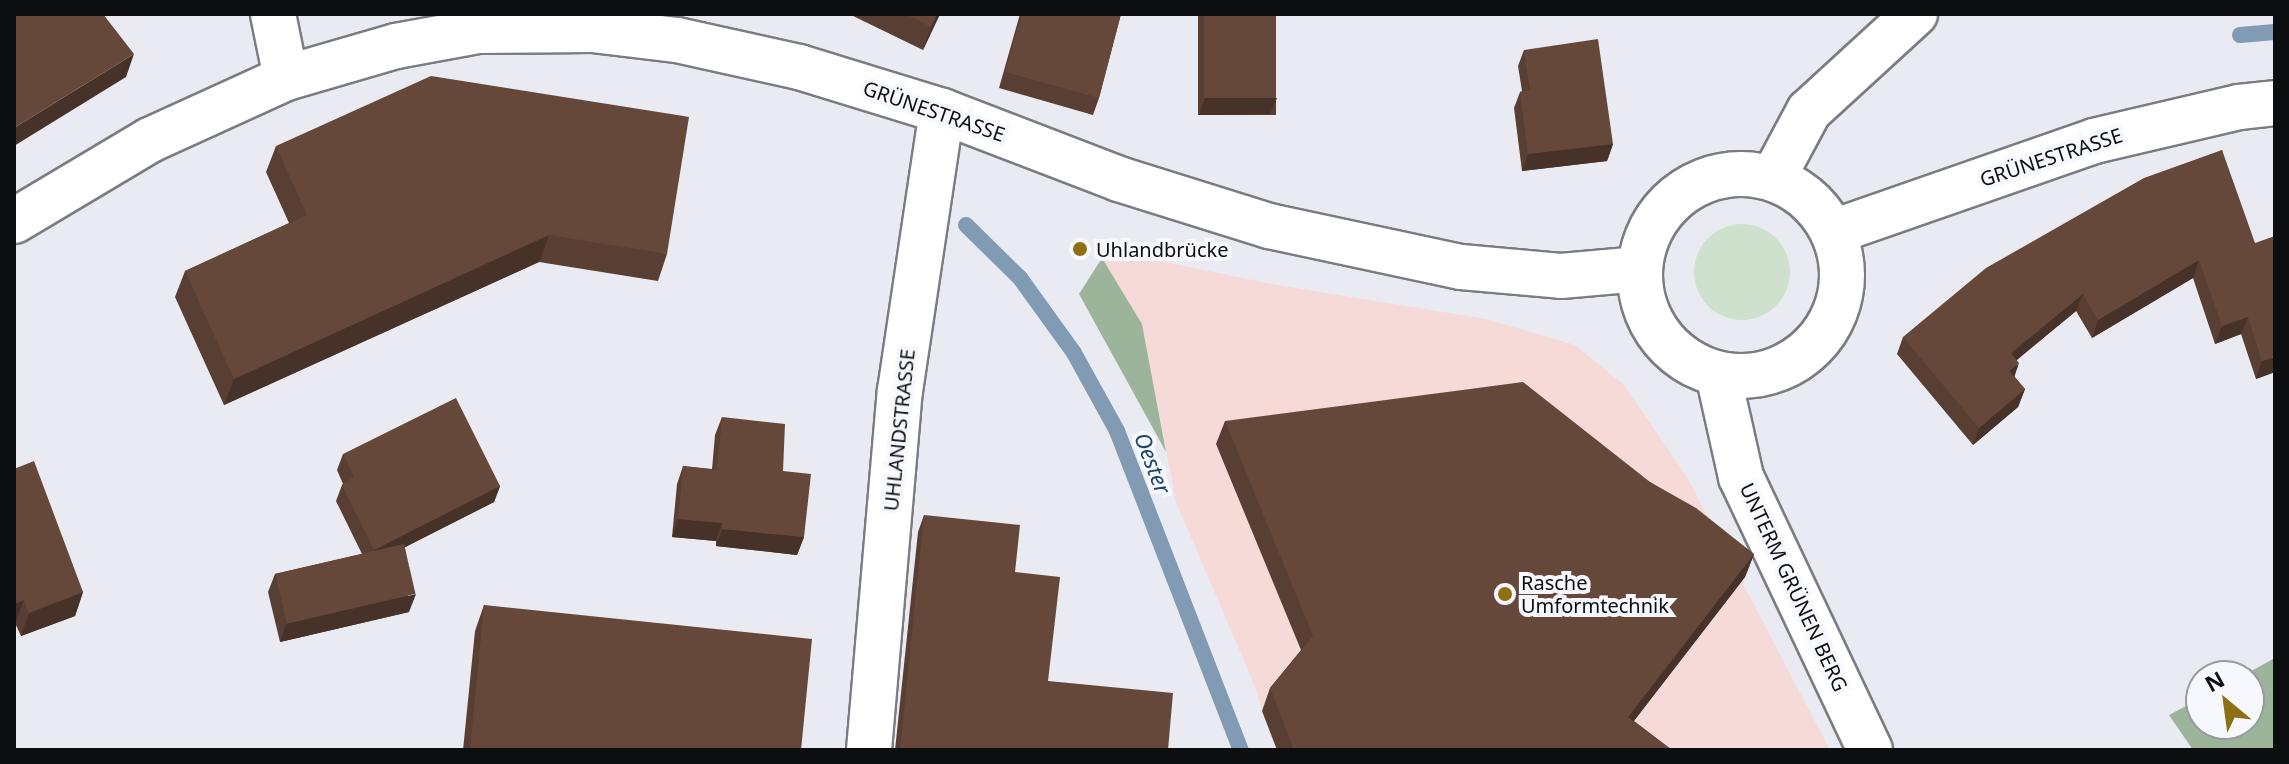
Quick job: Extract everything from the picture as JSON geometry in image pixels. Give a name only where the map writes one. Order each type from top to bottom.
[{"type":"street","points":[[273,14],[286,78]]},
{"type":"street","points":[[1773,178],[1809,111],[1915,14]]},
{"type":"street","name":"GRÜNESTRASSE","points":[[14,221],[150,140],[286,78],[396,46],[478,31],[592,30],[677,40],[784,64],[942,111],[1119,179],[1269,226],[1461,267],[1561,276],[1640,269]]},
{"type":"street","name":"GRÜNESTRASSE","points":[[1833,232],[2094,141],[2239,107],[2275,103]]},
{"type":"street","name":"UHLANDSTRASSE","points":[[869,750],[900,391],[942,111]]},
{"type":"street","points":[[1747,174],[1773,178],[1797,190],[1818,209],[1833,232],[1842,262],[1841,295],[1829,325],[1809,350],[1781,367],[1751,376],[1718,374],[1692,364],[1670,346],[1652,324],[1642,297],[1640,269],[1644,243],[1656,220],[1674,199],[1695,184],[1721,176],[1747,174]]},
{"type":"street","name":"UNTERM GRÜNEN BERG","points":[[1718,374],[1741,477],[1870,750]]},
{"type":"shaded area","points":[[1106,250],[1272,284],[1486,319],[1575,345],[1624,385],[1687,477],[1830,750],[1277,750],[1251,677],[1176,502],[1142,324],[1102,258]]},
{"type":"green space","points":[[1742,224],[1760,227],[1776,238],[1787,254],[1790,272],[1787,290],[1776,306],[1760,317],[1742,320],[1724,317],[1708,306],[1697,290],[1694,272],[1697,254],[1708,238],[1724,227]]},
{"type":"green space","points":[[1102,258],[1142,324],[1166,452],[1079,294]]},
{"type":"green space","points":[[2275,658],[2275,750],[2193,750],[2186,740],[2265,740],[2265,663]]},
{"type":"green space","points":[[2185,706],[2185,738],[2169,715]]},
{"type":"building","points":[[14,14],[103,14],[134,54],[14,128]]},
{"type":"building","points":[[905,14],[937,14],[931,27]]},
{"type":"building","points":[[1022,14],[1121,14],[1099,98],[1005,72]]},
{"type":"building","points":[[1204,14],[1276,14],[1276,98],[1204,98]]},
{"type":"building","points":[[1598,39],[1613,144],[1528,154],[1520,92],[1530,90],[1524,50]]},
{"type":"building","points":[[431,76],[689,117],[667,254],[549,235],[234,379],[185,271],[307,215],[276,146]]},
{"type":"building","points":[[2222,150],[2255,243],[2275,236],[2275,357],[2262,361],[2248,317],[2222,326],[2199,260],[2098,320],[2083,294],[2011,353],[2019,363],[2009,371],[2025,389],[1979,428],[1903,337],[1986,268],[2144,178]]},
{"type":"building","name":"Rasche Umformtechnik","points":[[1523,382],[1650,482],[1696,508],[1754,554],[1628,717],[1672,750],[1294,750],[1270,688],[1313,636],[1225,421]]},
{"type":"building","points":[[456,398],[500,486],[374,550],[342,485],[354,477],[343,454]]},
{"type":"building","points":[[722,417],[785,424],[783,471],[811,474],[804,537],[722,529],[722,523],[678,519],[683,466],[717,470]]},
{"type":"building","points":[[34,461],[83,592],[29,613],[24,600],[14,604],[14,469]]},
{"type":"building","points":[[924,515],[1020,525],[1015,572],[1060,577],[1048,681],[1173,693],[1168,750],[900,750]]},
{"type":"building","points":[[404,544],[415,594],[287,623],[275,574]]},
{"type":"building","points":[[484,605],[812,639],[801,750],[470,750]]},
{"type":"waterway","points":[[2240,35],[2275,32]]},
{"type":"waterway","name":"Oester","points":[[966,225],[1020,278],[1074,353],[1117,431],[1241,750]]},
{"type":"place","name":"Uhlandbrücke","points":[[1080,249]]},
{"type":"place","name":"Rasche Umformtechnik","points":[[1505,594]]}]
